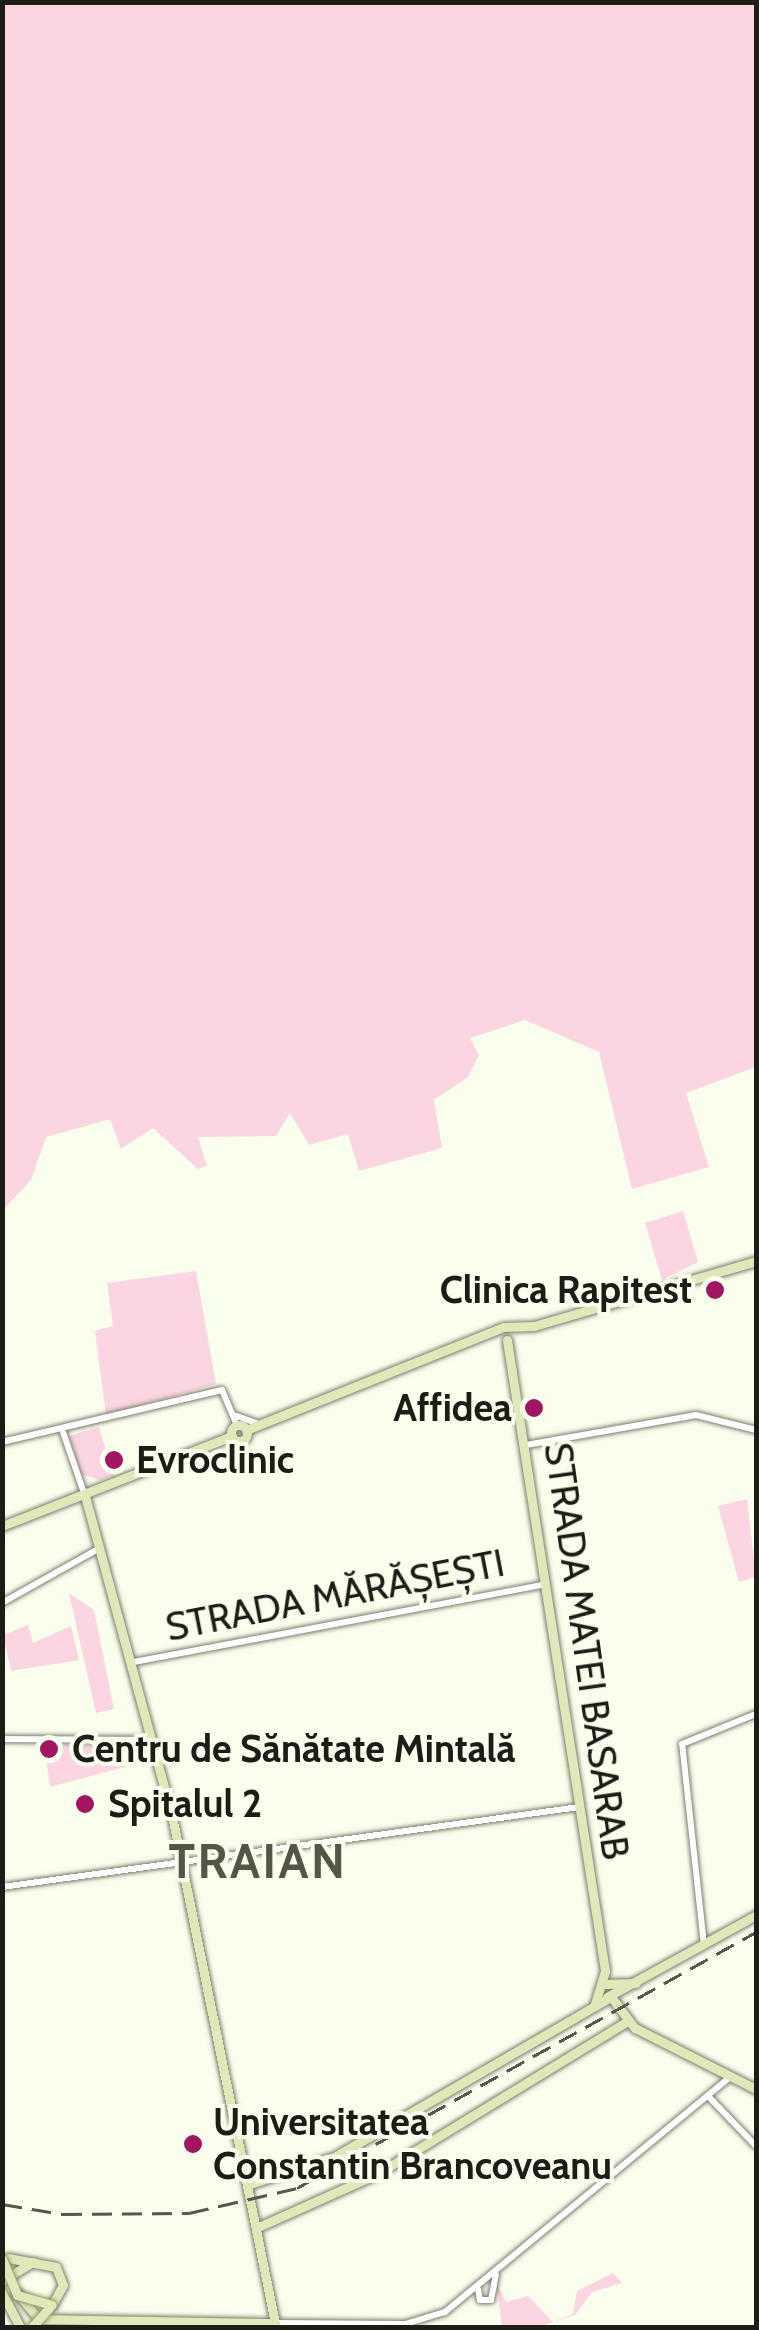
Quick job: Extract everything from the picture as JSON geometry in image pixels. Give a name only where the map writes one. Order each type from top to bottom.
[{"type":"main road","points":[[2,1526],[85,1496],[238,1431],[506,1336],[756,1261]]},
{"type":"main road","name":"STRADA MATEI BASARAB","points":[[506,1336],[526,1444],[605,1971],[626,2022]]},
{"type":"main road","points":[[28,2325],[276,2326],[182,1862],[134,1662],[85,1496]]},
{"type":"main road","points":[[247,2185],[336,2156],[612,1993],[640,1982],[756,1915]]},
{"type":"main road","points":[[256,2228],[372,2177],[626,2022],[756,2089]]},
{"type":"main road","points":[[4,2258],[28,2325]]},
{"type":"main road","points":[[4,2258],[36,2260],[58,2270],[62,2291],[28,2325]]},
{"type":"main road","points":[[4,2258],[15,2276],[17,2294]]},
{"type":"main road","points":[[36,2260],[2,2281],[17,2294],[52,2305]]},
{"type":"main road","points":[[2,2272],[16,2308]]},
{"type":"main road","points":[[2,2293],[28,2325]]},
{"type":"street","points":[[2,1442],[63,1432],[222,1390],[238,1431]]},
{"type":"street","points":[[232,1414],[260,1424]]},
{"type":"street","points":[[526,1444],[696,1415],[756,1430]]},
{"type":"street","points":[[63,1432],[85,1496]]},
{"type":"street","points":[[2,1603],[102,1547]]},
{"type":"street","name":"STRADA MĂRĂȘEȘTI","points":[[134,1662],[546,1584]]},
{"type":"street","points":[[704,1945],[682,1744],[756,1714]]},
{"type":"street","points":[[2,1739],[153,1740]]},
{"type":"street","points":[[2,1886],[580,1807]]},
{"type":"street","points":[[462,2301],[710,2097],[731,2075]]},
{"type":"street","points":[[710,2097],[756,2146]]},
{"type":"street","points":[[276,2326],[404,2324],[462,2301],[492,2300],[496,2273]]},
{"type":"street","points":[[480,2287],[494,2289]]},
{"type":"street","points":[[479,2299],[480,2287]]},
{"type":"shaded area","points":[[3,2],[756,3],[756,1067],[686,1093],[709,1167],[632,1189],[599,1052],[525,1020],[470,1038],[479,1055],[468,1077],[434,1100],[442,1148],[359,1171],[348,1134],[309,1145],[290,1113],[276,1136],[198,1137],[207,1166],[198,1169],[153,1128],[121,1149],[110,1119],[46,1137],[31,1180],[3,1210]]},
{"type":"shaded area","points":[[683,1211],[698,1262],[662,1280],[645,1223]]},
{"type":"shaded area","points":[[196,1271],[216,1384],[106,1415],[95,1331],[113,1326],[107,1283]]},
{"type":"shaded area","points":[[99,1427],[114,1476],[100,1480],[81,1474],[69,1436]]},
{"type":"shaded area","points":[[747,1499],[756,1577],[739,1582],[718,1506]]},
{"type":"shaded area","points":[[69,1593],[94,1610],[114,1709],[96,1713]]},
{"type":"shaded area","points":[[28,1625],[33,1643],[71,1626],[79,1660],[11,1671],[3,1635]]},
{"type":"shaded area","points":[[44,1744],[139,1746],[143,1762],[50,1787]]},
{"type":"shaded area","points":[[613,2273],[622,2283],[592,2292],[575,2315],[538,2327],[502,2328],[496,2282],[506,2302],[528,2296],[553,2322],[573,2314],[577,2291]]},
{"type":"railway","points":[[2,2204],[62,2214],[189,2213],[297,2188],[756,1932]]},
{"type":"place","name":"Clinica Rapitest","points":[[715,1290]]},
{"type":"place","name":"Affidea","points":[[534,1408]]},
{"type":"place","name":"Evroclinic","points":[[114,1460]]},
{"type":"place","name":"Centru de Sănătate Mintală","points":[[49,1749]]},
{"type":"place","name":"Spitalul 2","points":[[85,1804]]},
{"type":"place","name":"Universitatea Constantin Brancoveanu","points":[[193,2144]]},
{"type":"district","name":"TRAIAN","points":[[258,1862]]}]
